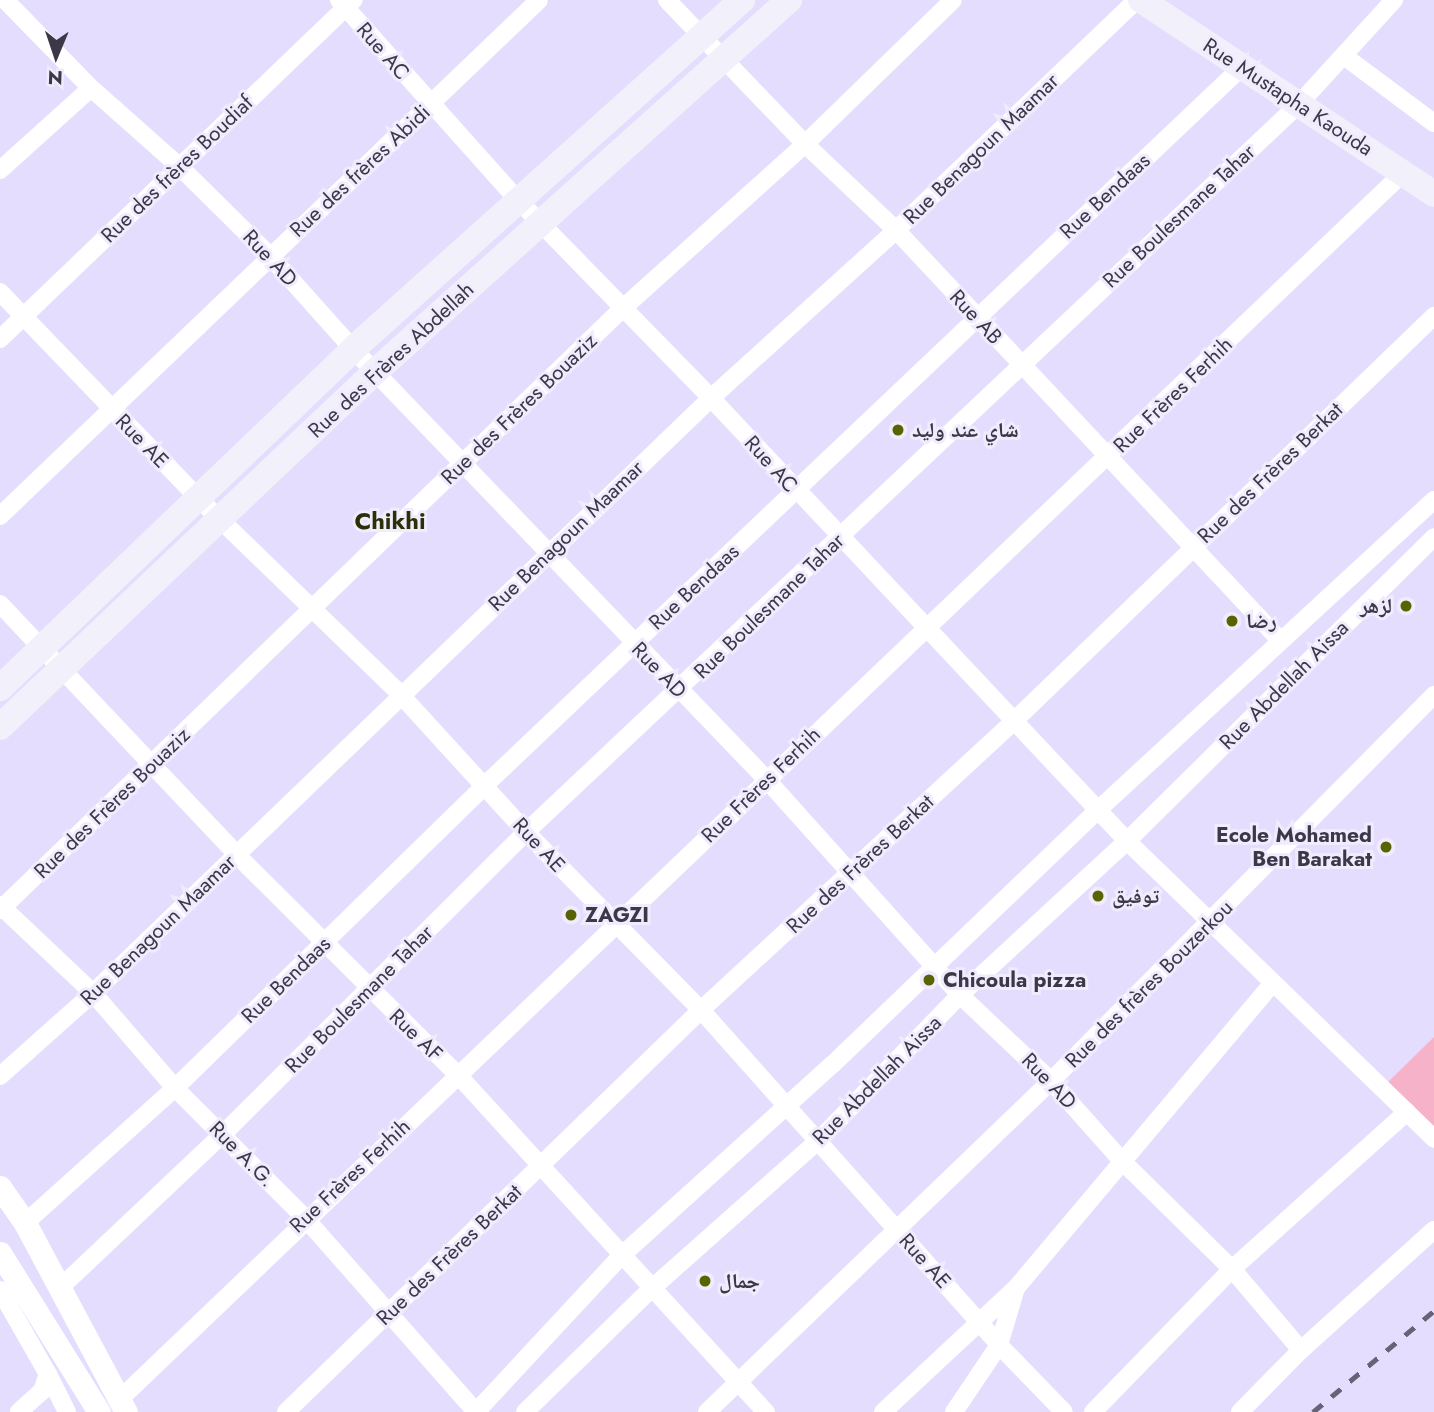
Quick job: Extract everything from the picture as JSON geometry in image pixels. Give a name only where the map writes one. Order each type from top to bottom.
[{"type":"main road","name":"Rue des Frères Abdellah","points":[[0,688],[353,349],[517,199],[742,0]]},
{"type":"main road","name":"Rue des Frères Abdellah","points":[[0,727],[222,520],[377,370],[789,0]]},
{"type":"main road","name":"Rue Mustapha Kaouda","points":[[1139,0],[1434,194]]},
{"type":"street","name":"Rue AD","points":[[5,0],[91,88],[180,166],[269,255],[353,349],[377,370],[679,692],[767,780],[852,871],[960,995],[1051,1081],[1122,1161],[1232,1269],[1301,1350]]},
{"type":"street","name":"Rue des frères Abidi","points":[[0,516],[269,255],[539,0]]},
{"type":"street","name":"Rue AB","points":[[667,0],[805,144],[897,230],[974,318],[1110,457],[1280,640]]},
{"type":"street","name":"Rue des Frères Bouaziz","points":[[1,908],[154,764],[310,609],[622,309],[805,144],[953,0]]},
{"type":"street","name":"Rue Benagoun Maamar","points":[[0,1076],[93,993],[400,694],[712,398],[897,230],[1139,0]]},
{"type":"street","name":"Rue Boulesmane Tahar","points":[[61,1287],[223,1134],[526,832],[679,692],[1020,364],[1299,104],[1394,0]]},
{"type":"street","name":"Rue AC","points":[[346,3],[430,105],[517,199],[712,398],[840,539],[1016,719],[1127,841],[1434,1139]]},
{"type":"street","name":"Rue des frères Boudiaf","points":[[0,338],[346,3]]},
{"type":"street","points":[[1344,56],[1434,123]]},
{"type":"street","name":"Rue Bendaas","points":[[25,1223],[175,1088],[484,786],[796,491],[974,318],[1242,67]]},
{"type":"street","points":[[0,170],[91,88]]},
{"type":"street","name":"Rue Frères Ferhih","points":[[123,1405],[305,1218],[926,628],[1110,457],[1403,173]]},
{"type":"street","name":"Rue AE","points":[[0,292],[198,498],[400,694],[526,832],[701,1010],[999,1345],[1064,1412]]},
{"type":"street","name":"Rue des Frères Berkat","points":[[286,1412],[701,1010],[1016,719],[1434,316]]},
{"type":"street","points":[[476,1412],[621,1256],[933,966],[991,916],[1098,810],[1434,500]]},
{"type":"street","name":"Rue Abdellah Aissa","points":[[525,1412],[649,1290],[818,1141],[960,995],[1127,841],[1434,537]]},
{"type":"street","name":"Rue AF","points":[[0,604],[154,764],[237,855],[458,1075],[649,1290],[766,1412]]},
{"type":"street","name":"Rue des frères Bouzerkou","points":[[707,1412],[1051,1081],[1434,695]]},
{"type":"street","name":"Rue A.G.","points":[[1,908],[93,993],[175,1088],[305,1218],[476,1412]]},
{"type":"street","points":[[883,1412],[1016,1288],[1273,983]]},
{"type":"street","points":[[1093,1412],[1232,1269],[1407,1112]]},
{"type":"street","points":[[0,1187],[25,1223],[123,1405]]},
{"type":"street","points":[[1240,1412],[1301,1350],[1434,1230]]},
{"type":"street","points":[[0,1253],[99,1412]]},
{"type":"street","points":[[954,1412],[999,1345],[1016,1288]]},
{"type":"street","points":[[0,1290],[48,1374],[66,1412]]},
{"type":"street","points":[[19,1412],[42,1391],[48,1374]]},
{"type":"shaded area","points":[[1434,1037],[1434,1133],[1385,1085]]},
{"type":"railway","points":[[1313,1412],[1434,1311]]},
{"type":"place","name":"شاي عند وليد","points":[[898,430]]},
{"type":"place","name":"لزهر","points":[[1406,606]]},
{"type":"place","name":"رضا","points":[[1232,621]]},
{"type":"place","name":"Ecole Mohamed Ben Barakat","points":[[1386,847]]},
{"type":"place","name":"توفيق","points":[[1098,896]]},
{"type":"place","name":"ZAGZI","points":[[571,915]]},
{"type":"place","name":"Chicoula pizza","points":[[929,980]]},
{"type":"place","name":"جمال","points":[[705,1281]]},
{"type":"district","name":"Chikhi","points":[[390,521]]}]
